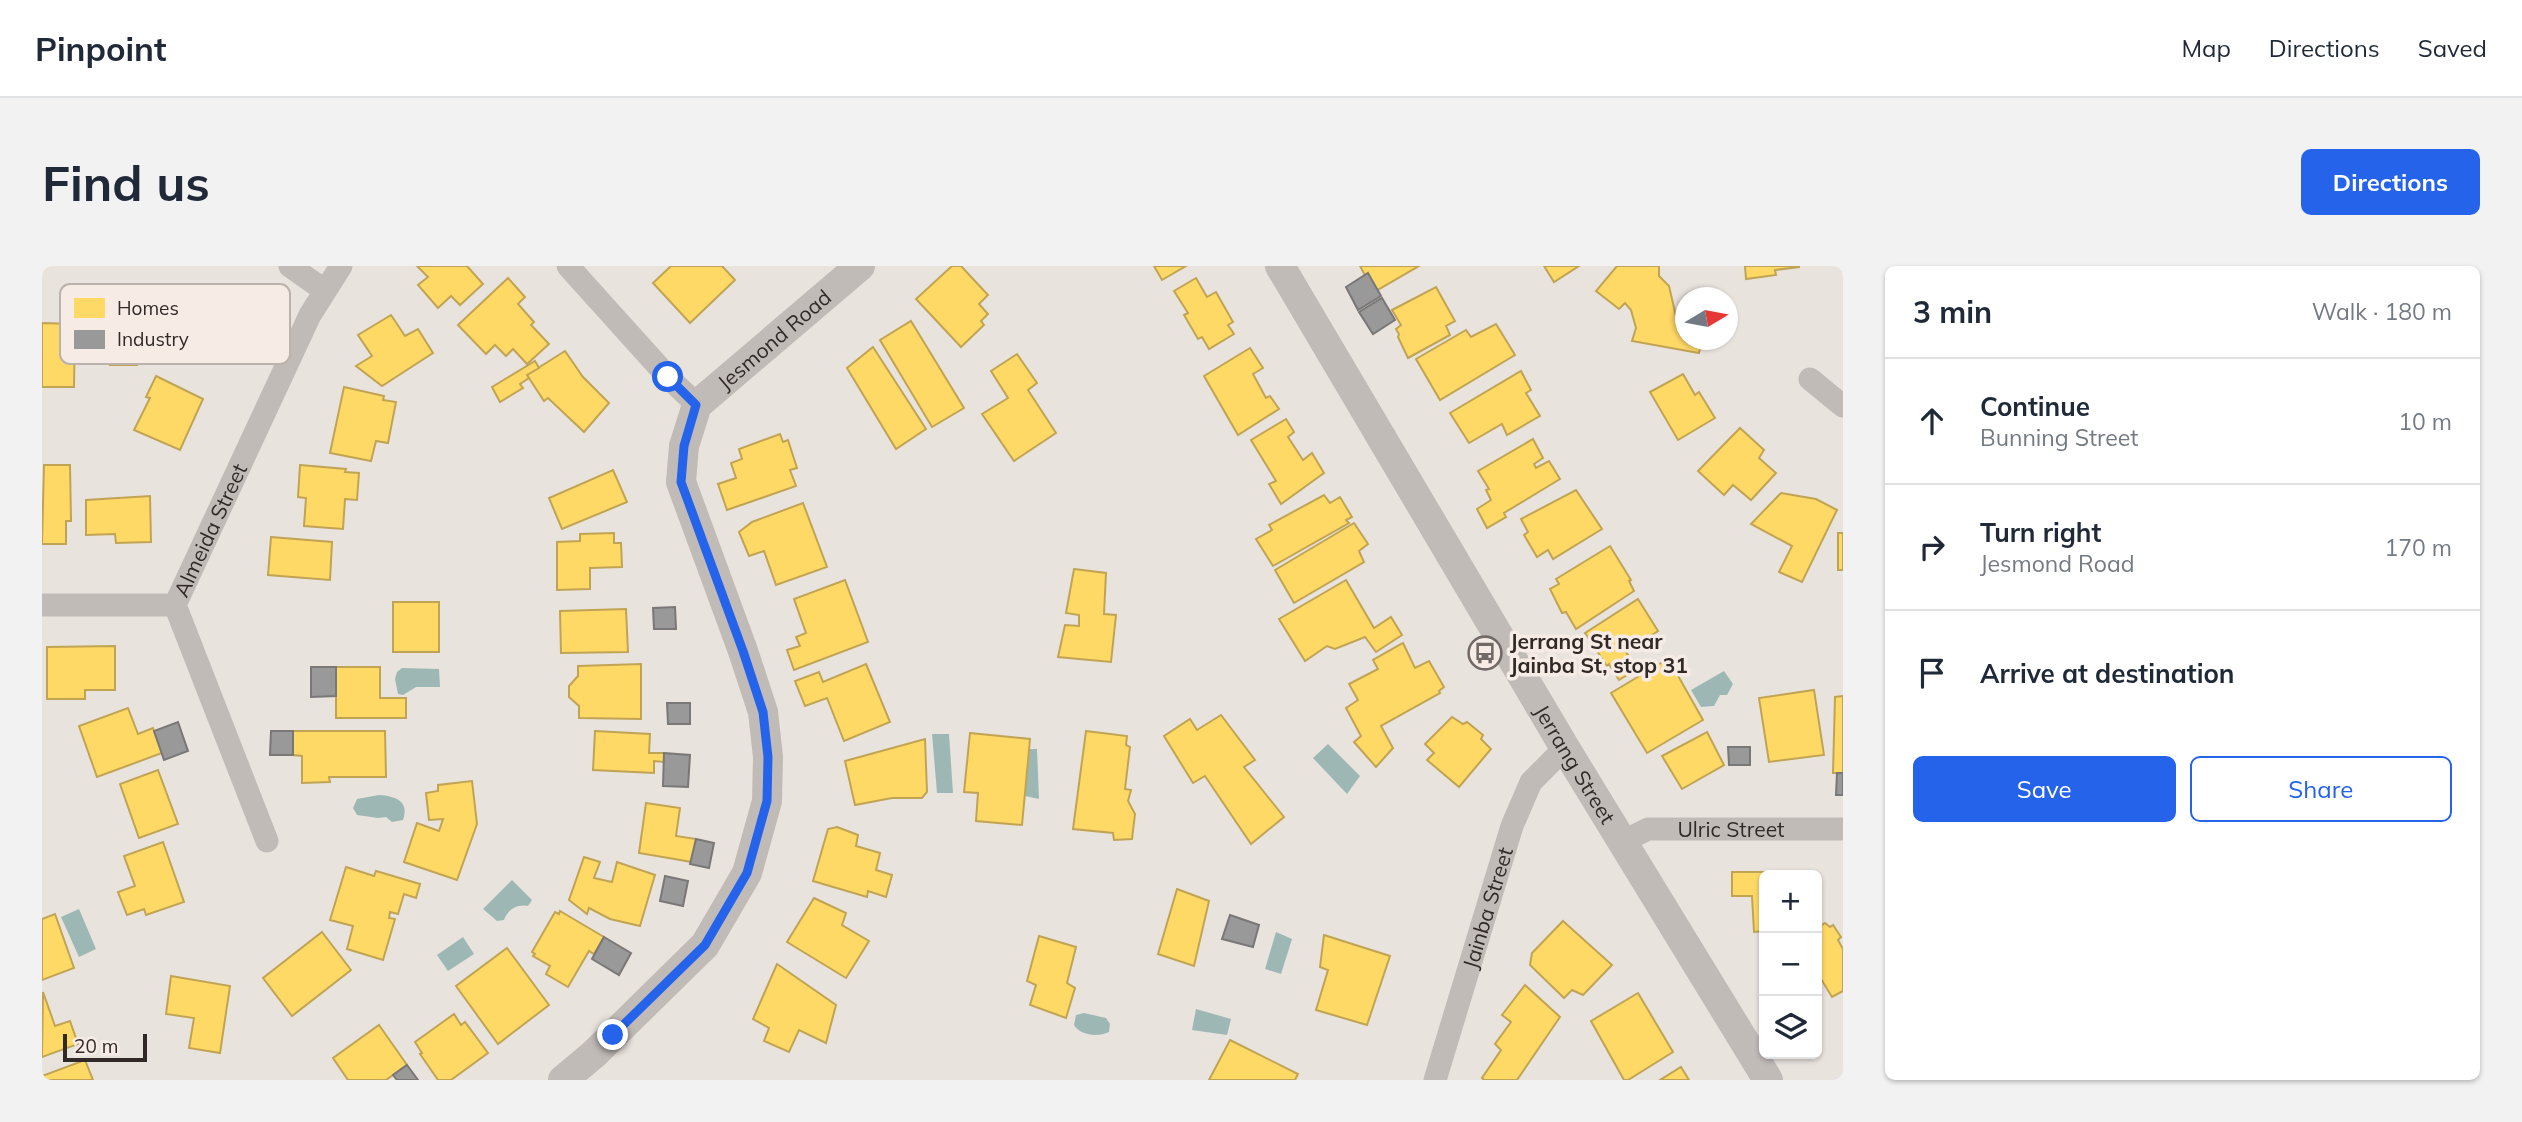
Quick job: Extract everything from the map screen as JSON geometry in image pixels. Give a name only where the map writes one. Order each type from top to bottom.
[{"type":"street","points":[[289,266],[324,290]]},
{"type":"street","name":"Almeida Street","points":[[290,358],[310,315],[341,266]]},
{"type":"street","points":[[568,266],[696,405]]},
{"type":"street","name":"Jesmond Road","points":[[563,1080],[705,945],[747,873],[767,801],[768,757],[763,712],[681,482],[684,446],[696,405],[860,266]]},
{"type":"street","name":"Jerrang Street","points":[[1280,266],[1565,748],[1768,1080]]},
{"type":"street","name":"Almeida Street","points":[[267,841],[174,605],[287,364]]},
{"type":"street","points":[[1811,379],[1843,406]]},
{"type":"street","points":[[42,605],[174,605]]},
{"type":"street","name":"Jainba Street","points":[[1435,1080],[1512,826],[1531,782],[1565,748]]},
{"type":"street","name":"Ulric Street","points":[[1622,842],[1648,829],[1843,829]]},
{"type":"water","points":[[402,668],[439,669],[440,687],[416,687],[403,695],[398,694],[395,679]]},
{"type":"water","points":[[1724,671],[1733,684],[1727,695],[1720,695],[1714,706],[1701,707],[1691,690]]},
{"type":"water","points":[[932,734],[949,734],[953,793],[937,793]]},
{"type":"water","points":[[1328,744],[1360,776],[1347,794],[1313,758]]},
{"type":"water","points":[[1020,749],[1037,749],[1039,799],[1025,796]]},
{"type":"water","points":[[379,795],[403,804],[403,820],[392,822],[386,817],[357,815],[353,808],[357,799]]},
{"type":"water","points":[[512,880],[532,900],[528,906],[516,907],[504,920],[497,921],[483,909]]},
{"type":"water","points":[[79,909],[96,949],[79,957],[61,917]]},
{"type":"water","points":[[1276,932],[1292,939],[1281,974],[1265,969]]},
{"type":"water","points":[[463,937],[474,954],[448,971],[437,955]]},
{"type":"water","points":[[1196,1009],[1231,1019],[1227,1035],[1192,1030]]},
{"type":"water","points":[[1084,1013],[1106,1018],[1110,1024],[1109,1032],[1100,1035],[1077,1029],[1074,1025],[1076,1015]]},
{"type":"building: Homes","points":[[417,266],[467,266],[483,284],[460,305],[451,296],[438,308],[418,285],[428,277]]},
{"type":"building: Homes","points":[[671,266],[722,266],[735,280],[690,323],[653,283]]},
{"type":"building: Homes","points":[[952,266],[961,266],[988,295],[979,304],[988,314],[981,321],[984,325],[961,347],[916,299]]},
{"type":"building: Homes","points":[[1154,266],[1186,266],[1162,280]]},
{"type":"building: Homes","points":[[1360,266],[1419,266],[1374,292]]},
{"type":"building: Homes","points":[[1544,266],[1579,266],[1554,282]]},
{"type":"building: Homes","points":[[1617,266],[1659,266],[1659,276],[1669,286],[1675,312],[1675,349],[1632,341],[1636,328],[1631,310],[1625,303],[1619,309],[1596,291]]},
{"type":"building: Homes","points":[[1745,266],[1799,267],[1775,270],[1776,275],[1746,279]]},
{"type":"building: Homes","points":[[508,278],[525,297],[518,304],[534,322],[531,325],[549,344],[527,364],[513,349],[506,356],[495,345],[486,354],[458,325]]},
{"type":"building: Homes","points":[[1196,278],[1207,297],[1216,292],[1233,322],[1228,325],[1234,334],[1209,349],[1202,337],[1198,339],[1184,315],[1188,313],[1174,291]]},
{"type":"building: Homes","points":[[1436,287],[1455,321],[1446,326],[1450,335],[1408,358],[1396,329],[1401,325],[1392,310]]},
{"type":"building: Homes","points":[[391,315],[405,336],[418,329],[433,353],[382,386],[356,366],[372,356],[358,335]]},
{"type":"building: Homes","points":[[911,321],[964,408],[932,427],[880,340]]},
{"type":"building: Homes","points":[[42,323],[60,324],[60,364],[74,364],[74,387],[42,387]]},
{"type":"building: Homes","points":[[1496,324],[1515,355],[1440,400],[1416,359],[1466,330],[1471,337]]},
{"type":"building: Homes","points":[[873,347],[926,429],[896,449],[847,368]]},
{"type":"building: Homes","points":[[1250,348],[1263,368],[1253,374],[1266,398],[1270,396],[1279,409],[1238,435],[1204,376]]},
{"type":"building: Homes","points":[[565,351],[583,377],[609,403],[584,432],[548,398],[544,401],[527,375]]},
{"type":"building: Homes","points":[[1017,354],[1037,383],[1028,390],[1056,433],[1014,461],[982,414],[1008,398],[991,371]]},
{"type":"building: Homes","points":[[535,361],[539,368],[527,375],[529,378],[520,384],[523,388],[500,402],[492,387]]},
{"type":"building: Homes","points":[[1521,371],[1531,390],[1526,393],[1540,416],[1507,435],[1502,424],[1469,443],[1450,413]]},
{"type":"building: Homes","points":[[1683,374],[1695,395],[1699,392],[1715,418],[1678,440],[1650,392]]},
{"type":"building: Homes","points":[[156,376],[203,399],[180,450],[134,430],[150,398],[146,397]]},
{"type":"building: Homes","points":[[344,387],[384,396],[383,400],[396,402],[388,443],[376,441],[371,461],[330,453]]},
{"type":"building: Homes","points":[[1286,419],[1294,432],[1288,437],[1303,460],[1312,453],[1324,473],[1281,504],[1269,484],[1276,481],[1251,440]]},
{"type":"building: Homes","points":[[1740,428],[1764,450],[1759,458],[1776,473],[1751,500],[1733,485],[1724,495],[1698,471]]},
{"type":"building: Homes","points":[[780,434],[783,442],[788,440],[797,468],[790,470],[796,486],[727,510],[718,484],[736,478],[731,463],[742,459],[739,449]]},
{"type":"building: Homes","points":[[1533,439],[1543,458],[1534,464],[1536,468],[1549,461],[1560,479],[1504,513],[1506,517],[1487,528],[1477,509],[1491,500],[1486,490],[1489,489],[1478,471]]},
{"type":"building: Homes","points":[[44,465],[70,465],[71,521],[66,521],[66,544],[42,544]]},
{"type":"building: Homes","points":[[300,465],[346,469],[345,472],[359,473],[357,500],[345,499],[343,529],[304,526],[306,498],[298,497]]},
{"type":"building: Homes","points":[[613,470],[627,502],[562,529],[549,498]]},
{"type":"building: Homes","points":[[1576,490],[1602,529],[1553,559],[1548,550],[1537,557],[1524,535],[1528,532],[1521,519]]},
{"type":"building: Homes","points":[[1781,493],[1816,499],[1837,510],[1802,582],[1779,572],[1792,546],[1751,524]]},
{"type":"building: Homes","points":[[1324,495],[1330,503],[1340,497],[1352,517],[1346,520],[1349,523],[1273,566],[1256,539],[1272,530],[1269,525]]},
{"type":"building: Homes","points":[[150,496],[151,542],[116,543],[115,534],[86,535],[86,500]]},
{"type":"building: Homes","points":[[803,503],[827,567],[776,585],[764,551],[749,556],[739,532],[752,522]]},
{"type":"building: Homes","points":[[1354,523],[1368,544],[1359,551],[1364,562],[1294,603],[1275,570]]},
{"type":"building: Homes","points":[[614,533],[614,543],[621,543],[622,567],[590,568],[590,589],[557,590],[557,542],[580,541],[580,534]]},
{"type":"building: Homes","points":[[1838,533],[1843,533],[1843,570],[1838,570]]},
{"type":"building: Homes","points":[[271,537],[332,542],[330,580],[268,575]]},
{"type":"building: Homes","points":[[1610,546],[1631,580],[1629,581],[1634,591],[1576,629],[1566,612],[1562,613],[1550,589],[1559,584],[1556,579]]},
{"type":"building: Homes","points":[[1074,569],[1106,573],[1104,614],[1116,615],[1111,662],[1058,657],[1065,625],[1079,626],[1079,615],[1066,613]]},
{"type":"building: Homes","points":[[845,580],[868,642],[794,670],[787,650],[800,646],[796,637],[806,633],[794,599]]},
{"type":"building: Homes","points":[[1346,580],[1374,628],[1391,617],[1402,635],[1376,652],[1365,637],[1335,649],[1327,646],[1305,661],[1279,619]]},
{"type":"building: Homes","points":[[1638,599],[1658,631],[1626,652],[1637,669],[1619,680],[1585,633]]},
{"type":"building: Homes","points":[[393,602],[439,602],[439,652],[393,652]]},
{"type":"building: Homes","points":[[626,609],[628,652],[561,653],[560,611]]},
{"type":"building: Homes","points":[[1403,643],[1415,668],[1429,661],[1444,687],[1440,693],[1381,726],[1393,748],[1376,767],[1354,742],[1361,736],[1346,708],[1358,700],[1349,684],[1378,669],[1373,660]]},
{"type":"building: Homes","points":[[115,646],[115,690],[85,690],[85,699],[47,699],[47,647]]},
{"type":"building: Homes","points":[[1671,657],[1680,671],[1677,674],[1703,720],[1647,753],[1611,693]]},
{"type":"building: Homes","points":[[641,664],[641,719],[579,718],[579,706],[569,697],[569,686],[578,676],[578,666]]},
{"type":"building: Homes","points":[[866,664],[890,722],[844,741],[827,698],[805,706],[795,681],[819,672],[823,682]]},
{"type":"building: Homes","points":[[336,667],[380,667],[380,698],[406,698],[406,718],[336,718]]},
{"type":"building: Homes","points":[[1814,690],[1824,755],[1769,762],[1759,698]]},
{"type":"building: Homes","points":[[1843,696],[1843,773],[1833,773],[1835,697]]},
{"type":"building: Homes","points":[[128,708],[138,734],[153,728],[162,753],[97,777],[79,726]]},
{"type":"building: Homes","points":[[1221,715],[1255,760],[1244,767],[1284,817],[1251,844],[1205,776],[1193,783],[1164,736],[1190,719],[1197,730]]},
{"type":"building: Homes","points":[[1452,717],[1463,724],[1467,722],[1483,735],[1481,739],[1491,749],[1459,787],[1427,760],[1434,753],[1425,744]]},
{"type":"building: Homes","points":[[293,731],[385,731],[386,777],[329,777],[330,782],[302,783],[302,756],[293,755]]},
{"type":"building: Homes","points":[[595,731],[650,734],[649,753],[664,753],[664,762],[654,761],[654,773],[593,770]]},
{"type":"building: Homes","points":[[1086,731],[1127,736],[1126,745],[1130,747],[1125,789],[1131,790],[1128,801],[1135,814],[1132,839],[1114,840],[1113,833],[1073,829]]},
{"type":"building: Homes","points":[[1707,732],[1724,765],[1682,789],[1662,756]]},
{"type":"building: Homes","points":[[970,733],[1030,739],[1022,825],[976,821],[978,793],[964,792]]},
{"type":"building: Homes","points":[[925,739],[927,792],[922,798],[892,798],[855,805],[845,761]]},
{"type":"building: Homes","points":[[158,770],[178,824],[139,838],[120,784]]},
{"type":"building: Homes","points":[[472,781],[477,824],[457,880],[404,862],[417,823],[439,831],[443,819],[429,820],[426,793],[438,791],[438,785]]},
{"type":"building: Homes","points":[[646,803],[680,808],[676,836],[696,839],[692,862],[639,853]]},
{"type":"building: Homes","points":[[837,827],[858,835],[856,846],[880,853],[876,870],[892,875],[886,897],[868,891],[867,897],[813,881],[828,829]]},
{"type":"building: Homes","points":[[163,842],[184,902],[146,915],[144,909],[127,915],[118,892],[135,886],[124,856]]},
{"type":"building: Homes","points":[[584,857],[600,862],[594,878],[612,882],[617,862],[655,875],[640,926],[610,919],[589,908],[587,914],[569,900]]},
{"type":"building: Homes","points":[[346,867],[374,876],[376,871],[420,884],[416,898],[404,894],[398,914],[390,912],[389,918],[395,919],[383,960],[347,949],[353,926],[330,920]]},
{"type":"building: Homes","points":[[1732,872],[1759,872],[1759,932],[1754,932],[1752,896],[1732,896]]},
{"type":"building: Homes","points":[[1177,889],[1209,901],[1194,966],[1158,954]]},
{"type":"building: Homes","points":[[814,898],[846,913],[842,925],[869,941],[846,978],[787,942]]},
{"type":"building: Homes","points":[[560,911],[604,937],[594,954],[589,951],[568,987],[546,974],[550,966],[533,956],[535,954],[532,952],[555,912],[559,914]]},
{"type":"building: Homes","points":[[55,914],[74,968],[42,980],[42,919]]},
{"type":"building: Homes","points":[[1563,921],[1612,965],[1583,995],[1572,990],[1564,998],[1530,965],[1532,953]]},
{"type":"building: Homes","points":[[1822,925],[1833,925],[1841,937],[1838,940],[1843,949],[1843,991],[1832,997],[1822,981]]},
{"type":"building: Homes","points":[[322,932],[351,970],[292,1016],[263,978]]},
{"type":"building: Homes","points":[[1324,935],[1390,956],[1367,1025],[1316,1010],[1328,970],[1320,967]]},
{"type":"building: Homes","points":[[1039,936],[1076,947],[1067,983],[1075,988],[1066,1018],[1030,1005],[1036,985],[1027,981]]},
{"type":"building: Homes","points":[[507,948],[549,1005],[498,1044],[456,986]]},
{"type":"building: Homes","points":[[777,964],[836,1005],[826,1043],[799,1030],[789,1052],[764,1041],[769,1028],[753,1019]]},
{"type":"building: Homes","points":[[171,976],[230,986],[220,1053],[189,1048],[194,1018],[166,1014]]},
{"type":"building: Homes","points":[[1525,985],[1560,1017],[1517,1080],[1484,1080],[1482,1078],[1501,1050],[1495,1044],[1511,1022],[1502,1015]]},
{"type":"building: Homes","points":[[43,992],[55,1026],[70,1021],[78,1044],[42,1057]]},
{"type":"building: Homes","points":[[1638,993],[1673,1052],[1624,1080],[1591,1021]]},
{"type":"building: Homes","points":[[454,1014],[461,1025],[465,1022],[488,1053],[451,1080],[438,1080],[415,1042]]},
{"type":"building: Homes","points":[[379,1025],[407,1065],[386,1080],[348,1080],[333,1058]]},
{"type":"building: Homes","points":[[1230,1040],[1298,1074],[1295,1080],[1209,1080]]},
{"type":"building: Homes","points":[[85,1060],[93,1080],[42,1080],[42,1076]]},
{"type":"building: Homes","points":[[1681,1067],[1689,1080],[1660,1080]]},
{"type":"building: Industry","points":[[1368,273],[1381,296],[1358,310],[1346,287]]},
{"type":"building: Industry","points":[[1382,298],[1395,320],[1373,334],[1359,312]]},
{"type":"building: Industry","points":[[675,607],[676,629],[654,629],[653,608]]},
{"type":"building: Industry","points":[[311,667],[336,667],[336,696],[311,697]]},
{"type":"building: Industry","points":[[667,703],[690,703],[690,724],[668,724]]},
{"type":"building: Industry","points":[[178,722],[188,751],[164,760],[154,731]]},
{"type":"building: Industry","points":[[271,731],[293,731],[293,755],[270,755]]},
{"type":"building: Industry","points":[[1728,747],[1750,747],[1750,765],[1729,765]]},
{"type":"building: Industry","points":[[664,753],[690,755],[688,787],[663,786]]},
{"type":"building: Industry","points":[[1837,773],[1843,773],[1843,795],[1836,795]]},
{"type":"building: Industry","points":[[696,839],[714,843],[709,868],[690,864]]},
{"type":"building: Industry","points":[[665,876],[688,881],[683,906],[660,901]]},
{"type":"building: Industry","points":[[1230,915],[1259,925],[1253,947],[1222,939]]},
{"type":"building: Industry","points":[[604,937],[631,953],[619,975],[592,959]]},
{"type":"building: Industry","points":[[407,1065],[418,1080],[397,1080],[393,1075]]},
{"type":"place","name":"Jerrang St near Jainba St, stop 31","points":[[1485,653]]},
{"type":"route","points":[[613,1035],[705,945],[747,873],[767,801],[768,757],[763,712],[681,482],[684,446],[696,405],[668,377]]}]
